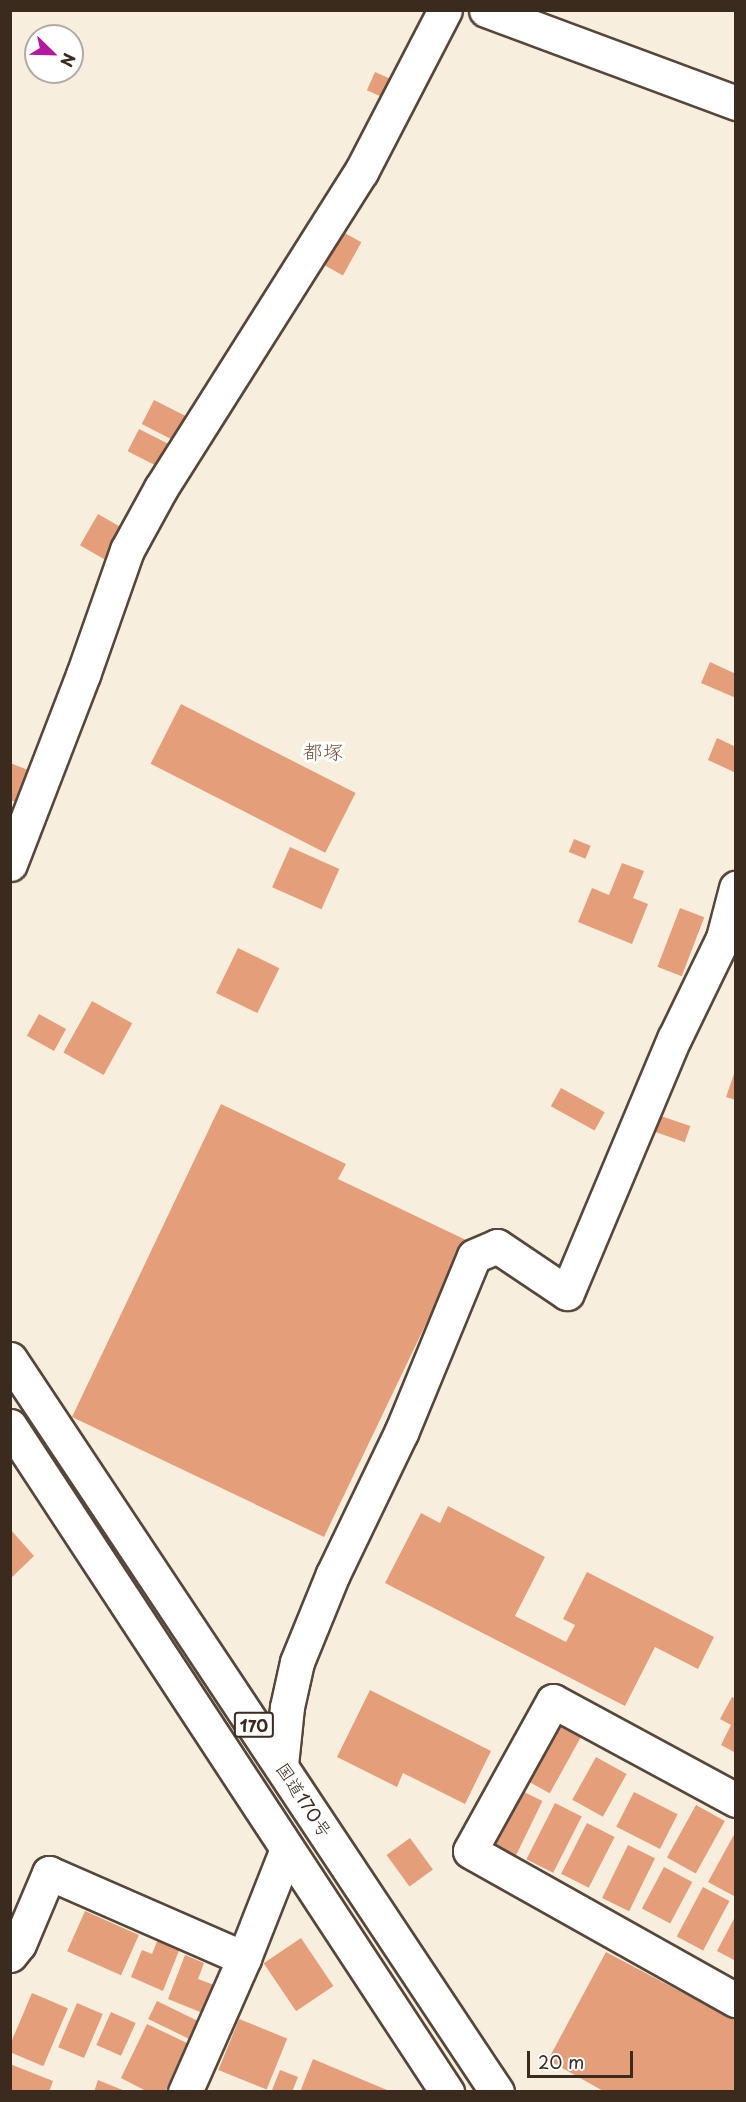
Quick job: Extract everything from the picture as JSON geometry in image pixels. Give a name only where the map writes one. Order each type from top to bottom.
[{"type":"main road","points":[[10,864],[84,675],[127,550],[161,488],[361,172],[446,10]]},
{"type":"main road","points":[[486,10],[735,103]]},
{"type":"main road","points":[[280,1765],[287,1707],[297,1662],[333,1574],[401,1433],[474,1256],[497,1246],[567,1293],[674,1039],[729,939],[735,888]]},
{"type":"main road","name":"国道170号","points":[[10,1359],[497,2091]]},
{"type":"main road","name":"170","points":[[10,1426],[447,2091]]},
{"type":"main road","points":[[735,1800],[553,1701],[470,1851],[735,2000]]},
{"type":"main road","points":[[185,2091],[244,1958],[287,1849]]},
{"type":"main road","points":[[13,1947],[49,1873],[244,1958]]},
{"type":"building","points":[[375,72],[397,82],[389,100],[367,90]]},
{"type":"building","points":[[343,232],[361,242],[343,275],[325,265]]},
{"type":"building","points":[[154,400],[186,416],[174,440],[142,424]]},
{"type":"building","points":[[139,429],[171,445],[160,468],[128,451]]},
{"type":"building","points":[[98,514],[127,531],[109,562],[80,545]]},
{"type":"building","points":[[710,662],[736,674],[736,698],[701,683]]},
{"type":"building","points":[[181,704],[356,793],[325,853],[151,764]]},
{"type":"building","points":[[717,738],[736,747],[736,773],[708,760]]},
{"type":"building","points":[[10,763],[36,773],[24,805],[10,800]]},
{"type":"building","points":[[574,839],[591,846],[585,859],[569,852]]},
{"type":"building","points":[[290,847],[339,869],[321,909],[272,887]]},
{"type":"building","points":[[622,863],[644,871],[633,898],[648,904],[632,944],[578,922],[592,888],[609,895]]},
{"type":"building","points":[[680,908],[704,917],[682,976],[657,967]]},
{"type":"building","points":[[238,948],[279,968],[257,1013],[216,993]]},
{"type":"building","points":[[92,1001],[132,1023],[104,1075],[63,1053]]},
{"type":"building","points":[[39,1014],[66,1029],[54,1051],[27,1036]]},
{"type":"building","points":[[736,1071],[736,1100],[726,1097]]},
{"type":"building","points":[[561,1088],[605,1112],[595,1131],[551,1106]]},
{"type":"building","points":[[221,1104],[346,1164],[338,1179],[466,1240],[324,1537],[72,1417]]},
{"type":"building","points":[[661,1116],[690,1126],[685,1142],[655,1132]]},
{"type":"building","points":[[448,1506],[545,1557],[515,1616],[566,1642],[575,1625],[563,1619],[587,1572],[714,1637],[698,1669],[655,1647],[625,1706],[385,1583],[421,1513],[440,1523]]},
{"type":"building","points":[[10,1529],[34,1556],[10,1579]]},
{"type":"building","points":[[370,1690],[491,1751],[465,1804],[403,1773],[397,1787],[337,1757]]},
{"type":"building","points":[[732,1697],[736,1699],[736,1753],[721,1745],[731,1725],[720,1719]]},
{"type":"building","points":[[559,1723],[582,1736],[550,1793],[527,1781]]},
{"type":"building","points":[[596,1757],[627,1774],[603,1817],[572,1800]]},
{"type":"building","points":[[520,1790],[542,1801],[516,1855],[494,1844]]},
{"type":"building","points":[[634,1792],[678,1814],[660,1849],[616,1827]]},
{"type":"building","points":[[555,1803],[582,1817],[553,1873],[526,1859]]},
{"type":"building","points":[[696,1805],[725,1821],[696,1873],[667,1857]]},
{"type":"building","points":[[587,1823],[615,1837],[589,1888],[561,1874]]},
{"type":"building","points":[[736,1831],[736,1894],[734,1896],[708,1882]]},
{"type":"building","points":[[410,1838],[433,1870],[409,1887],[387,1855]]},
{"type":"building","points":[[628,1845],[655,1858],[629,1911],[602,1898]]},
{"type":"building","points":[[664,1867],[692,1882],[670,1924],[642,1908]]},
{"type":"building","points":[[703,1887],[729,1901],[703,1951],[677,1936]]},
{"type":"building","points":[[85,1911],[139,1935],[121,1975],[67,1951]]},
{"type":"building","points":[[736,1915],[736,1961],[717,1951]]},
{"type":"building","points":[[301,1938],[333,1986],[296,2011],[264,1963]]},
{"type":"building","points":[[158,1939],[180,1948],[163,1991],[131,1977],[142,1950],[152,1954]]},
{"type":"building","points":[[606,1952],[736,2021],[736,2092],[605,2092],[548,2060]]},
{"type":"building","points":[[185,1955],[204,1963],[198,1979],[217,1986],[205,2014],[168,1999]]},
{"type":"building","points":[[32,1993],[68,2008],[43,2066],[10,2052],[10,2045]]},
{"type":"building","points":[[157,2001],[205,2024],[196,2042],[148,2019]]},
{"type":"building","points":[[77,2003],[103,2014],[84,2058],[58,2047]]},
{"type":"building","points":[[111,2012],[136,2023],[121,2056],[96,2045]]},
{"type":"building","points":[[239,2019],[287,2038],[267,2089],[218,2070]]},
{"type":"building","points":[[147,2024],[187,2043],[165,2092],[148,2092],[121,2078]]},
{"type":"building","points":[[313,2059],[387,2090],[386,2092],[300,2092]]},
{"type":"building","points":[[10,2064],[53,2081],[49,2092],[10,2092]]},
{"type":"building","points":[[280,2070],[298,2077],[292,2092],[272,2090]]},
{"type":"building","points":[[98,2080],[125,2091],[125,2092],[94,2092]]},
{"type":"district","name":"都塚","points":[[323,751]]}]
